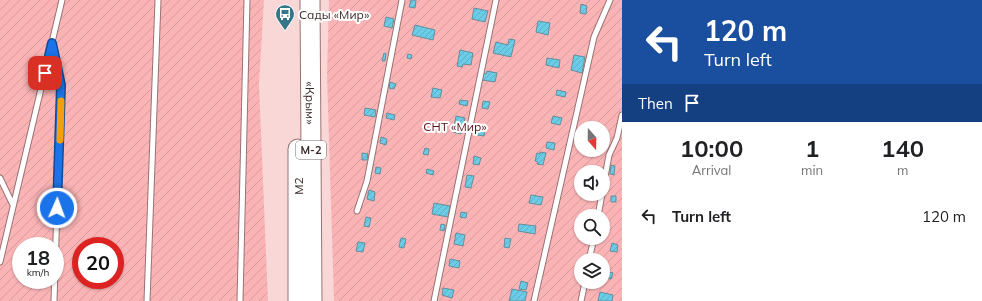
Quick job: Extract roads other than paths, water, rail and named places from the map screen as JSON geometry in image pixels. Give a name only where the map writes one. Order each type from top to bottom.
[{"type":"highway","name":"М2","points":[[298,301],[299,0]]},
{"type":"highway","name":"«Крым»","points":[[310,0],[312,301]]},
{"type":"lane","points":[[0,262],[62,0]]},
{"type":"lane","points":[[147,301],[158,0]]},
{"type":"lane","points":[[240,301],[247,0]]},
{"type":"lane","points":[[357,211],[367,181],[402,0]]},
{"type":"lane","points":[[434,301],[496,0]]},
{"type":"lane","points":[[534,301],[594,37],[610,0]]},
{"type":"lane","points":[[52,43],[61,85],[54,301]]},
{"type":"lane","points":[[607,165],[609,155],[617,138],[622,115]]},
{"type":"lane","points":[[0,178],[13,205]]},
{"type":"lane","points":[[581,301],[584,289]]},
{"type":"place","name":"Сады «Мир»","points":[[285,31]]},
{"type":"park label","name":"СНТ «Мир»","points":[[455,126]]}]
